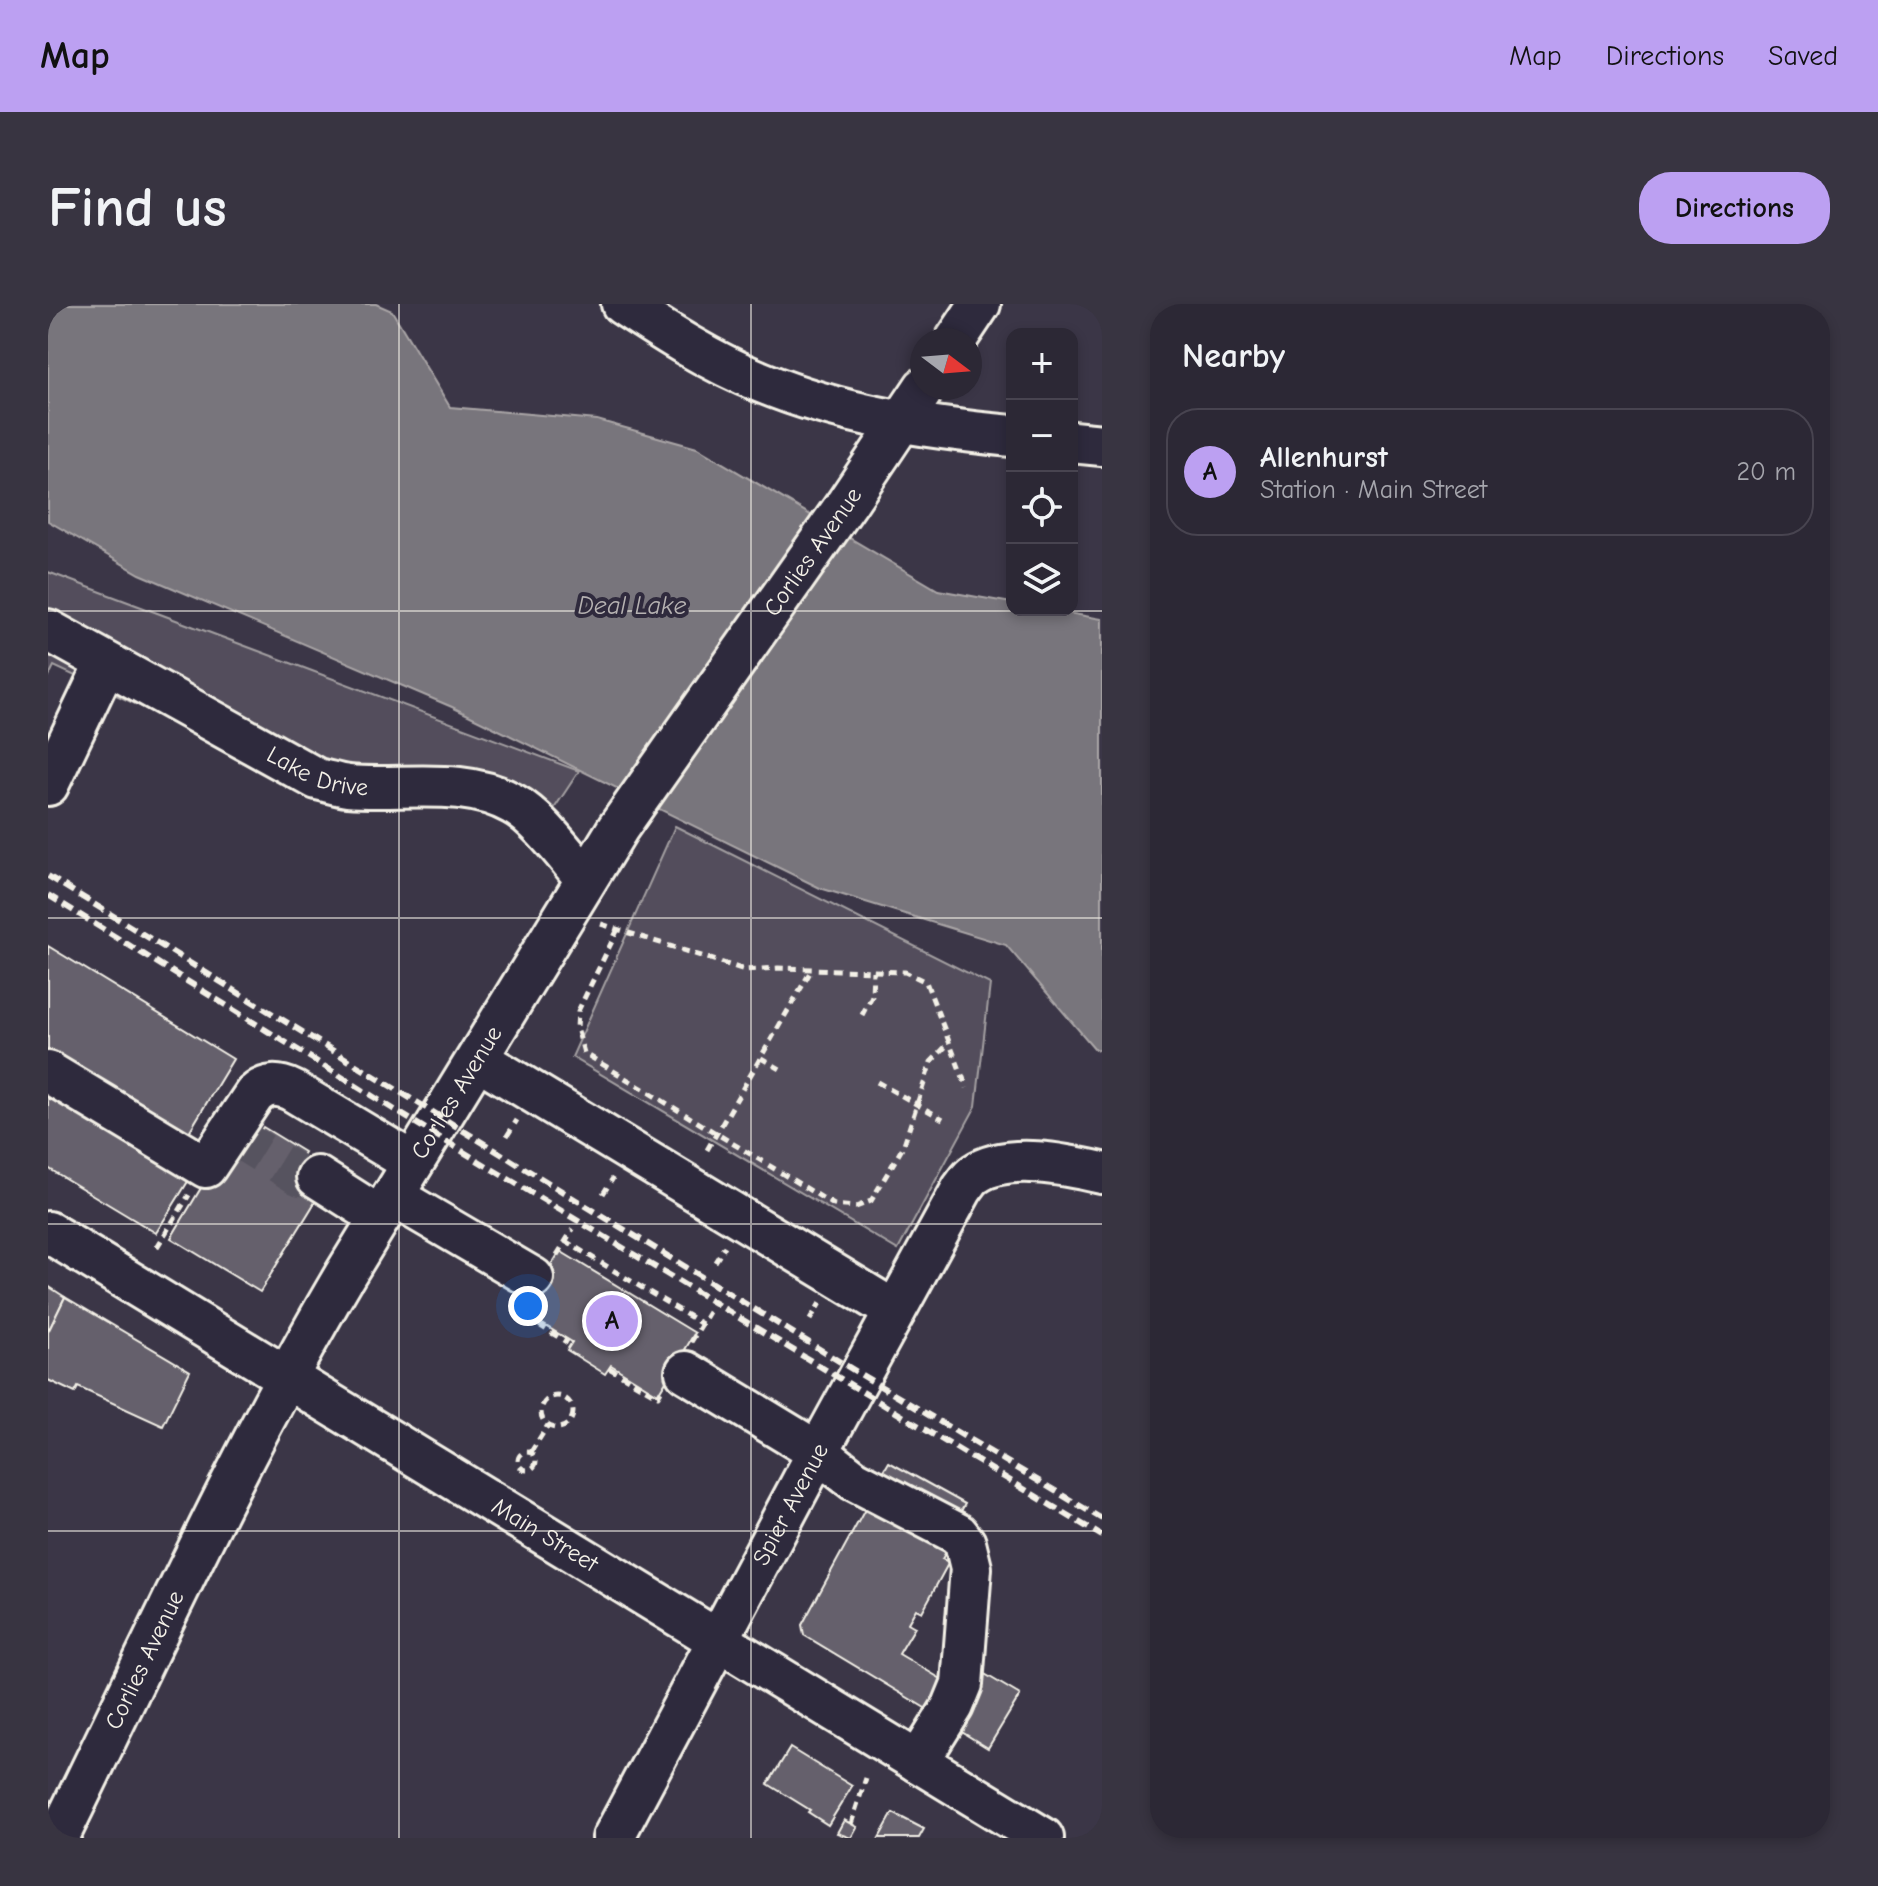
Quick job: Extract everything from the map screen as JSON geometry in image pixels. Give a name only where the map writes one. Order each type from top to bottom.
[{"type":"street","points":[[622,304],[678,340],[760,382],[847,412],[947,430],[1006,435]]},
{"type":"street","points":[[964,328],[980,304]]},
{"type":"street","name":"Corlies Avenue","points":[[58,1838],[287,1378],[396,1192],[618,828],[916,400]]},
{"type":"street","points":[[1078,443],[1102,445]]},
{"type":"street","name":"Lake Drive","points":[[48,630],[317,779],[347,786],[449,788],[485,793],[514,804],[532,819],[586,879]]},
{"type":"street","points":[[48,785],[106,663]]},
{"type":"street","points":[[478,1059],[895,1311]]},
{"type":"street","points":[[48,1072],[206,1167],[254,1095],[262,1088],[276,1085],[293,1091],[396,1192],[533,1278]]},
{"type":"street","name":"Spier Avenue","points":[[613,1838],[962,1189],[975,1174],[997,1165],[1047,1163],[1102,1173]]},
{"type":"street","points":[[317,1177],[396,1192]]},
{"type":"street","name":"Main Street","points":[[48,1232],[1043,1838]]},
{"type":"street","points":[[686,1372],[818,1452],[868,1488],[958,1534],[969,1554],[971,1568],[962,1684],[953,1706],[918,1762]]},
{"type":"path","points":[[601,924],[745,970],[905,972],[926,982],[967,1088]]},
{"type":"path","points":[[618,929],[578,1011],[577,1028],[584,1053],[834,1205],[856,1207],[871,1201],[903,1147],[931,1062],[949,1043]]},
{"type":"path","points":[[707,1150],[812,969]]},
{"type":"path","points":[[862,1015],[872,996],[873,971]]},
{"type":"path","points":[[761,1058],[782,1070]]},
{"type":"path","points":[[877,1082],[943,1119]]},
{"type":"path","points":[[157,1247],[206,1167]]},
{"type":"path","points":[[565,1241],[702,1324]]},
{"type":"path","points":[[557,1396],[567,1400],[572,1410],[570,1420],[562,1427],[548,1425],[542,1418],[543,1403],[557,1396]]},
{"type":"path","points":[[531,1452],[548,1425]]},
{"type":"path","points":[[526,1451],[531,1452],[536,1459],[535,1465],[527,1470],[521,1469],[519,1457],[526,1451]]},
{"type":"path","points":[[851,1824],[866,1778]]},
{"type":"shaded area","points":[[48,572],[579,771],[536,836],[515,809],[294,778],[54,666],[48,678]]},
{"type":"shaded area","points":[[675,826],[990,984],[976,1106],[898,1250],[572,1057]]},
{"type":"water","name":"Deal Lake","points":[[48,304],[376,304],[392,311],[450,407],[597,420],[697,448],[938,590],[1006,602],[1006,616],[1078,615],[1102,619],[1102,1051],[1095,1049],[1006,945],[820,888],[452,707],[140,574],[48,521]]},
{"type":"building","points":[[48,946],[233,1059],[183,1142],[48,1059]]},
{"type":"building","points":[[48,1087],[192,1175],[156,1233],[48,1168]]},
{"type":"building","points":[[263,1127],[304,1152],[287,1181],[317,1199],[260,1292],[171,1238],[228,1143],[246,1154]]},
{"type":"building","points":[[560,1251],[695,1333],[658,1394],[611,1365],[605,1374],[567,1350],[572,1342],[523,1312]]},
{"type":"building","points":[[48,1286],[65,1297],[48,1332]]},
{"type":"building","points":[[65,1297],[190,1371],[163,1426],[78,1387],[75,1393],[48,1380],[48,1332]]},
{"type":"building","points":[[889,1462],[965,1504],[954,1524],[878,1481]]},
{"type":"building","points":[[869,1502],[950,1545],[942,1559],[949,1562],[922,1612],[916,1609],[908,1623],[915,1627],[899,1654],[953,1686],[935,1714],[804,1635],[802,1625]]},
{"type":"building","points":[[983,1673],[1020,1695],[988,1748],[952,1726]]},
{"type":"building","points":[[790,1748],[852,1786],[828,1825],[768,1784]]},
{"type":"building","points":[[893,1813],[924,1829],[919,1838],[879,1838]]},
{"type":"building","points":[[844,1820],[857,1827],[851,1838],[837,1833]]},
{"type":"tunnel","points":[[228,1132],[300,1176],[317,1177]]},
{"type":"railway","points":[[48,876],[1102,1519]]},
{"type":"railway","points":[[48,895],[432,1133],[1102,1536]]},
{"type":"place","name":"Allenhurst","points":[[612,1321]]}]
